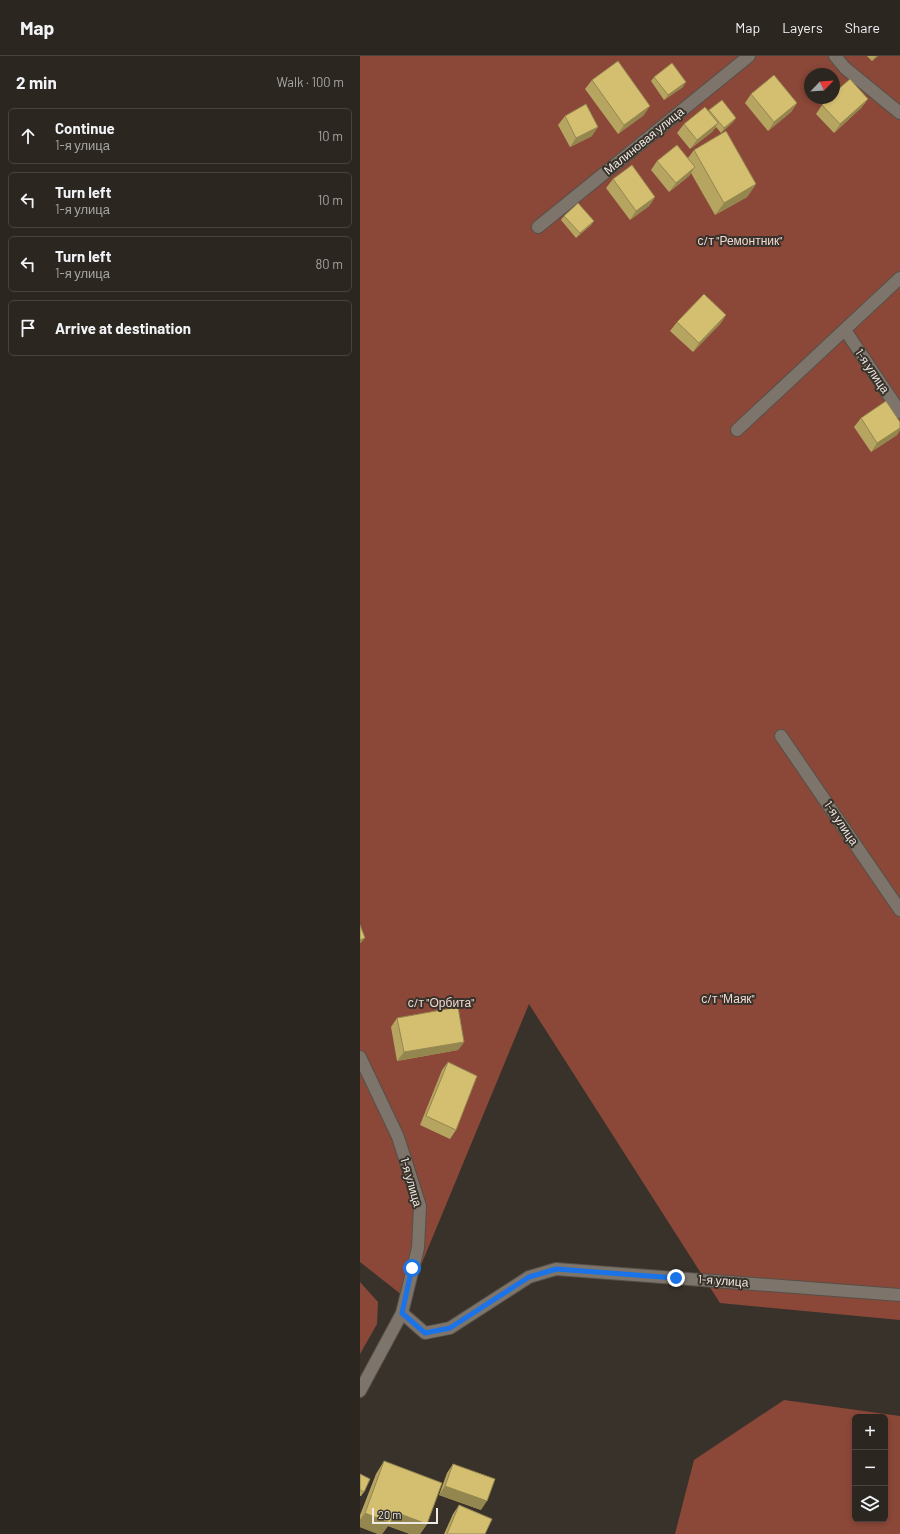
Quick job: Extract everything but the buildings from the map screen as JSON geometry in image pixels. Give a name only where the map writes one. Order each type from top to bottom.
[{"type":"street","name":"Малиновая улица","points":[[538,227],[749,56]]},
{"type":"street","points":[[835,56],[845,68],[900,113]]},
{"type":"street","points":[[737,430],[900,278]]},
{"type":"street","name":"1-я улица","points":[[845,330],[900,412]]},
{"type":"street","name":"1-я улица","points":[[781,736],[900,910]]},
{"type":"street","name":"1-я улица","points":[[360,1057],[398,1137],[420,1206],[418,1248],[402,1313],[360,1391]]},
{"type":"street","name":"1-я улица","points":[[402,1313],[425,1333],[450,1328],[529,1277],[556,1269],[900,1295]]},
{"type":"green space","points":[[360,56],[900,56],[900,1320],[720,1303],[529,1004],[407,1299],[360,1262]]},
{"type":"green space","points":[[360,1282],[378,1302],[377,1324],[360,1354]]},
{"type":"green space","points":[[784,1400],[886,1414],[852,1414],[852,1522],[888,1522],[888,1414],[900,1416],[900,1534],[675,1534],[694,1460]]},
{"type":"route","points":[[412,1268],[402,1313],[425,1333],[450,1328],[529,1277],[556,1269],[676,1278]]},
{"type":"park label","name":"с/т \"Ремонтник\"","points":[[740,241]]},
{"type":"park label","name":"с/т \"Маяк\"","points":[[728,999]]},
{"type":"park label","name":"с/т \"Орбита\"","points":[[441,1003]]}]
